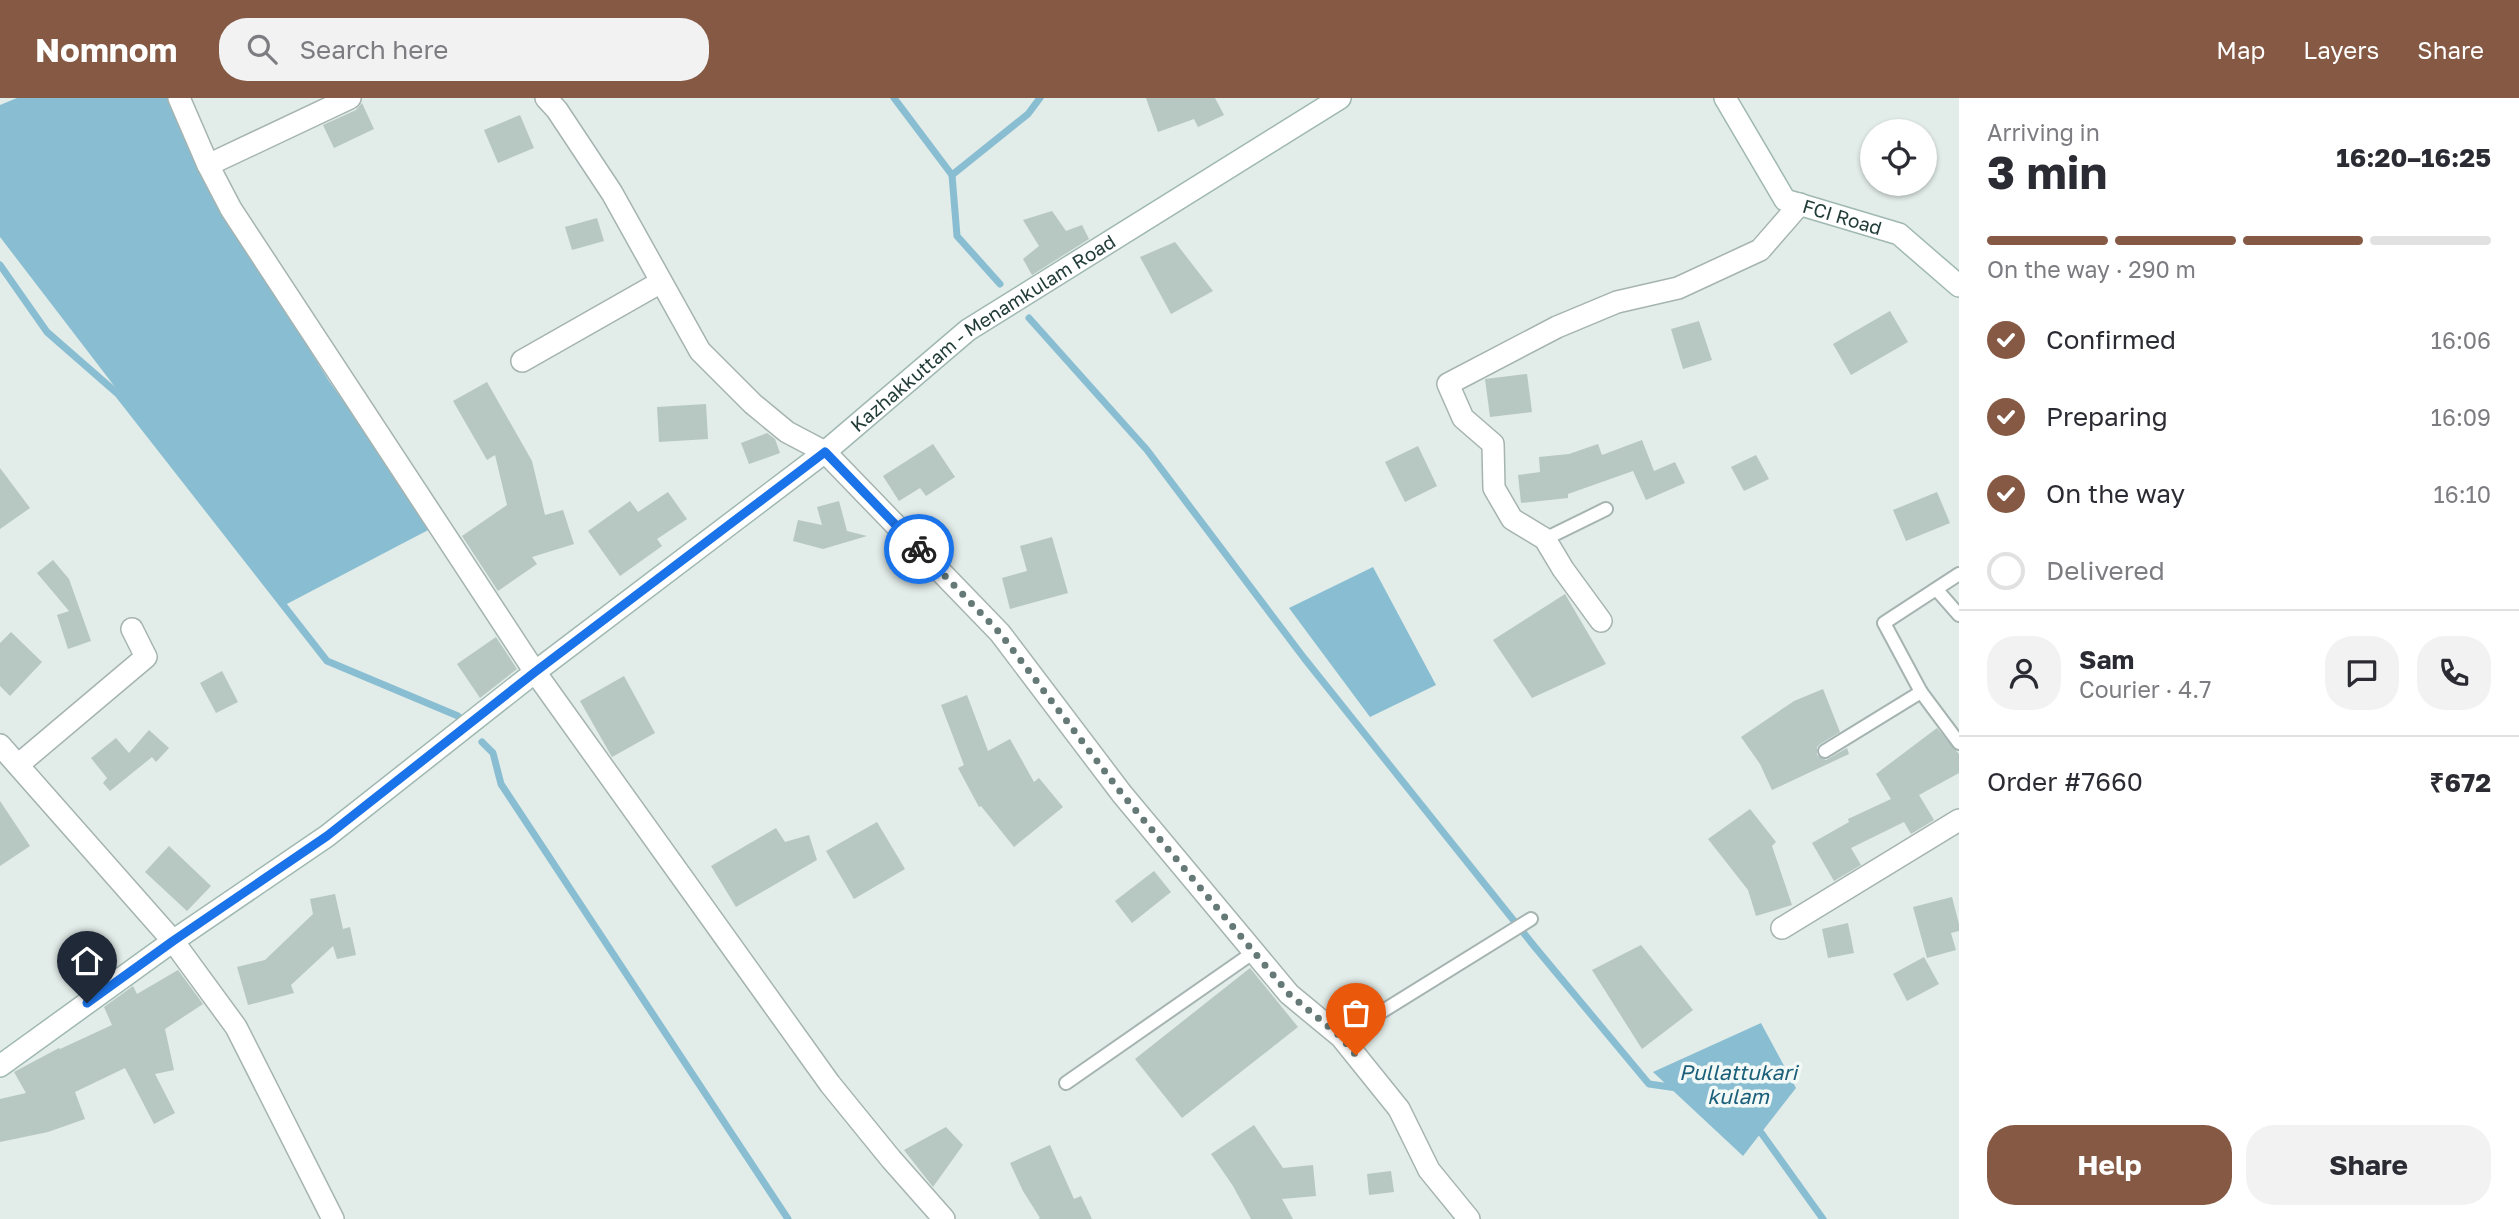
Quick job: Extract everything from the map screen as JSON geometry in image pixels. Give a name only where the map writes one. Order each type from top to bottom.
[{"type":"street","points":[[179,98],[208,165],[231,209],[535,672],[830,1084],[944,1219]]},
{"type":"street","points":[[208,165],[350,98]]},
{"type":"street","points":[[546,98],[557,110],[612,193],[700,351],[753,404],[787,432],[825,452],[1000,633],[1122,794],[1289,994],[1341,1037],[1399,1109],[1429,1170],[1469,1219]]},
{"type":"street","name":"Kazhakkuttam - Menamkulam Road","points":[[0,1066],[173,941],[327,836],[535,672],[825,452],[968,330],[1340,98]]},
{"type":"street","name":"FCI Road","points":[[1725,98],[1785,200],[1899,234],[1959,286]]},
{"type":"street","points":[[1601,621],[1545,539],[1512,519],[1494,488],[1493,444],[1463,418],[1448,384],[1557,327],[1617,302],[1678,288],[1760,250],[1800,204]]},
{"type":"street","points":[[522,361],[661,282]]},
{"type":"street","points":[[18,765],[146,657],[132,629]]},
{"type":"street","points":[[0,745],[173,941],[236,1027],[333,1219]]},
{"type":"street","points":[[1782,928],[1959,820]]},
{"type":"lane","points":[[1545,539],[1606,509]]},
{"type":"lane","points":[[1959,574],[1884,623],[1921,692],[1959,743]]},
{"type":"lane","points":[[1937,590],[1959,615]]},
{"type":"lane","points":[[1825,751],[1921,692]]},
{"type":"lane","points":[[1341,1037],[1531,919]]},
{"type":"lane","points":[[1066,1083],[1254,952]]},
{"type":"water","points":[[17,98],[169,98],[285,310],[329,381],[434,527],[283,606],[0,237],[0,105]]},
{"type":"water","points":[[1373,567],[1436,685],[1370,717],[1289,608]]},
{"type":"water","name":"Pullattukari kulam","points":[[1761,1023],[1796,1088],[1743,1156],[1653,1072]]},
{"type":"building","points":[[1146,98],[1215,98],[1224,115],[1198,127],[1194,119],[1158,132]]},
{"type":"building","points":[[362,103],[374,129],[334,148],[323,125],[356,110]]},
{"type":"building","points":[[520,115],[534,148],[498,163],[484,130]]},
{"type":"building","points":[[1052,211],[1066,231],[1082,225],[1089,239],[1032,275],[1023,259],[1039,246],[1023,220]]},
{"type":"building","points":[[597,218],[604,241],[572,250],[565,227]]},
{"type":"building","points":[[1175,242],[1213,291],[1171,314],[1140,257]]},
{"type":"building","points":[[1890,311],[1908,342],[1851,375],[1833,344]]},
{"type":"building","points":[[1699,321],[1712,360],[1683,369],[1671,329]]},
{"type":"building","points":[[1527,374],[1532,412],[1490,417],[1485,379]]},
{"type":"building","points":[[487,382],[532,461],[545,515],[563,510],[574,544],[532,557],[537,564],[498,591],[462,536],[507,505],[495,455],[487,460],[453,401]]},
{"type":"building","points":[[706,404],[708,439],[659,442],[657,407]]},
{"type":"building","points":[[767,433],[775,439],[780,453],[749,464],[741,443]]},
{"type":"building","points":[[1642,440],[1654,471],[1675,462],[1685,483],[1646,500],[1633,471],[1568,494],[1568,498],[1521,503],[1518,475],[1540,472],[1539,457],[1569,454],[1598,444],[1602,455]]},
{"type":"building","points":[[933,444],[955,477],[926,496],[920,488],[899,501],[883,476]]},
{"type":"building","points":[[1418,446],[1437,486],[1405,502],[1385,462]]},
{"type":"building","points":[[1756,455],[1769,479],[1744,491],[1731,467]]},
{"type":"building","points":[[0,468],[30,508],[0,529]]},
{"type":"building","points":[[668,492],[687,519],[657,539],[662,546],[620,576],[588,531],[630,501],[638,512]]},
{"type":"building","points":[[1937,492],[1950,523],[1906,541],[1893,510]]},
{"type":"building","points":[[839,501],[847,531],[867,536],[823,549],[793,541],[798,520],[822,525],[817,507]]},
{"type":"building","points":[[1052,537],[1068,593],[1010,609],[1002,578],[1027,571],[1020,546]]},
{"type":"building","points":[[53,560],[69,579],[91,641],[68,649],[57,615],[69,611],[37,573]]},
{"type":"building","points":[[1565,594],[1606,664],[1532,698],[1493,640]]},
{"type":"building","points":[[11,632],[42,662],[10,696],[0,686],[0,643]]},
{"type":"building","points":[[496,637],[517,669],[480,698],[457,664]]},
{"type":"building","points":[[222,671],[238,702],[216,713],[200,683]]},
{"type":"building","points":[[624,676],[655,733],[612,757],[580,701]]},
{"type":"building","points":[[1823,689],[1840,732],[1817,747],[1817,755],[1826,760],[1847,748],[1849,754],[1772,790],[1760,764],[1741,737],[1794,701]]},
{"type":"building","points":[[967,695],[988,751],[1010,739],[1034,782],[1039,778],[1063,807],[1014,847],[981,806],[979,807],[958,768],[964,765],[941,705]]},
{"type":"building","points":[[1937,728],[1959,754],[1959,773],[1919,795],[1934,820],[1911,834],[1904,822],[1851,848],[1861,865],[1834,881],[1812,843],[1849,822],[1848,819],[1891,799],[1876,774]]},
{"type":"building","points":[[149,730],[169,748],[156,762],[152,757],[110,791],[103,783],[107,778],[91,758],[116,738],[129,753]]},
{"type":"building","points":[[0,801],[30,846],[0,866]]},
{"type":"building","points":[[1750,809],[1776,842],[1772,846],[1792,905],[1756,916],[1748,890],[1708,839]]},
{"type":"building","points":[[877,822],[905,869],[854,899],[826,851]]},
{"type":"building","points":[[776,828],[785,842],[809,835],[817,860],[736,907],[711,866]]},
{"type":"building","points":[[169,846],[211,886],[187,911],[145,872]]},
{"type":"building","points":[[1154,871],[1171,892],[1132,923],[1115,901]]},
{"type":"building","points":[[335,894],[343,929],[350,927],[356,955],[337,959],[333,946],[291,985],[294,993],[248,1005],[237,967],[265,960],[313,914],[310,899]]},
{"type":"building","points":[[1952,897],[1959,924],[1959,931],[1951,933],[1956,950],[1927,958],[1913,907]]},
{"type":"building","points":[[1848,923],[1854,953],[1828,958],[1822,929]]},
{"type":"building","points":[[1641,945],[1693,1010],[1642,1049],[1592,970]]},
{"type":"building","points":[[1924,957],[1939,984],[1907,1001],[1893,974]]},
{"type":"building","points":[[1250,968],[1298,1027],[1182,1118],[1135,1059]]},
{"type":"building","points":[[178,970],[203,1004],[165,1029],[174,1070],[155,1074],[175,1113],[154,1124],[125,1068],[75,1092],[85,1119],[48,1132],[0,1142],[0,1099],[26,1093],[14,1072],[59,1048],[112,1025],[104,1007],[133,986],[137,994]]},
{"type":"building","points":[[1254,1125],[1283,1168],[1313,1165],[1316,1196],[1282,1199],[1293,1219],[1251,1219],[1211,1154]]},
{"type":"building","points":[[946,1127],[963,1145],[933,1187],[904,1150]]},
{"type":"building","points":[[1050,1145],[1074,1199],[1081,1196],[1092,1219],[1038,1219],[1040,1218],[1010,1163]]},
{"type":"building","points":[[1391,1171],[1394,1192],[1369,1195],[1367,1174]]},
{"type":"waterway","points":[[894,98],[952,175],[1028,114],[1040,98]]},
{"type":"waterway","points":[[952,175],[957,236],[1000,284]]},
{"type":"waterway","points":[[0,265],[47,332],[118,394],[327,661],[458,716]]},
{"type":"waterway","points":[[1029,318],[1147,450],[1304,658],[1534,946],[1649,1084],[1677,1088]]},
{"type":"waterway","points":[[482,742],[493,753],[501,784],[788,1219]]},
{"type":"waterway","points":[[1757,1127],[1823,1219]]},
{"type":"way so far","points":[[919,549],[1000,633],[1122,794],[1289,994],[1341,1037],[1356,1055]]},
{"type":"route","points":[[87,1003],[327,836],[535,672],[825,452],[919,549]]}]
